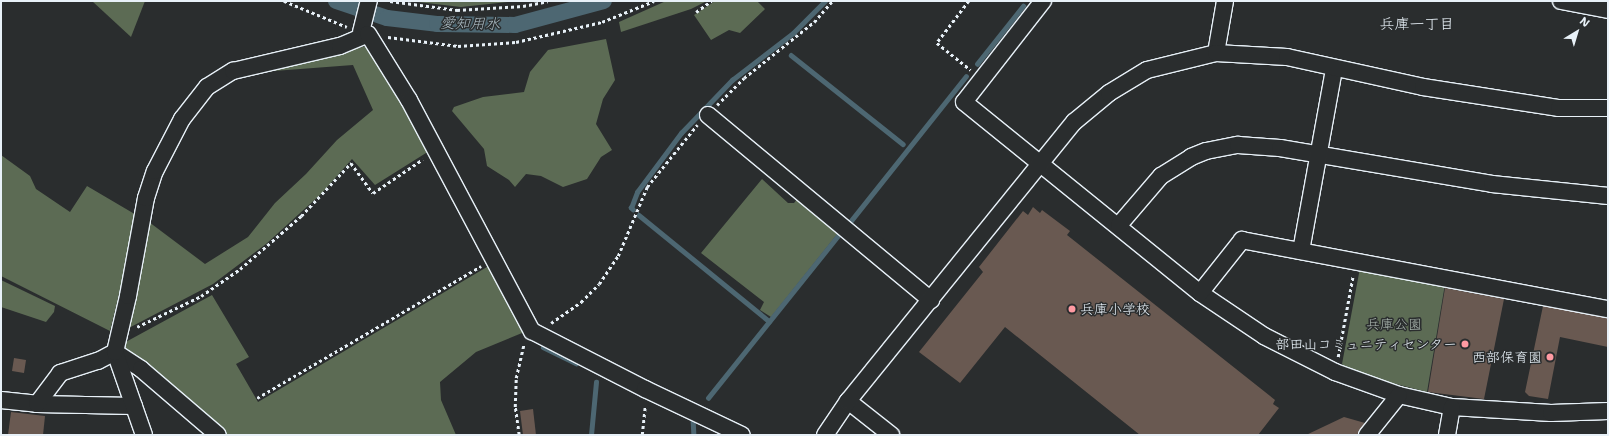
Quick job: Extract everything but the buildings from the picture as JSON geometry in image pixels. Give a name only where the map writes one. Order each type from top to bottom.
[{"type":"street","points":[[369,1],[364,33],[409,100],[495,258],[532,330],[541,337],[742,435]]},
{"type":"street","points":[[1043,1],[964,102],[1119,225],[1200,293],[1264,336],[1335,372],[1399,395],[1452,407],[1551,413],[1608,411]]},
{"type":"street","points":[[1216,53],[1225,1]]},
{"type":"street","points":[[1561,1],[1608,10]]},
{"type":"street","points":[[144,435],[116,345],[146,198],[154,171],[182,119],[207,87],[233,71],[340,46],[364,33]]},
{"type":"street","points":[[825,435],[848,400],[931,300],[1074,122],[1127,80],[1170,63],[1216,53],[1287,57],[1334,69],[1423,87],[1559,108],[1608,108]]},
{"type":"street","points":[[1301,251],[1334,69]]},
{"type":"street","points":[[708,115],[931,300]]},
{"type":"street","points":[[1119,225],[1161,176],[1191,157],[1206,151],[1238,145],[1258,145],[1492,184],[1608,196]]},
{"type":"street","points":[[1200,293],[1242,240],[1608,309]]},
{"type":"street","points":[[37,404],[60,373],[98,361],[116,345]]},
{"type":"street","points":[[116,345],[141,369],[218,435]]},
{"type":"street","points":[[1367,435],[1399,395]]},
{"type":"street","points":[[1,400],[37,404],[134,406]]},
{"type":"street","points":[[848,400],[891,435]]},
{"type":"street","points":[[1447,435],[1452,407]]},
{"type":"path","points":[[284,1],[364,33],[458,46],[516,42],[602,22],[654,1]]},
{"type":"path","points":[[390,1],[457,10],[523,6],[548,1]]},
{"type":"path","points":[[696,12],[711,1]]},
{"type":"path","points":[[519,435],[515,407],[516,378],[521,349],[532,330],[561,317],[599,284],[618,256],[647,187],[677,146],[744,78],[814,22],[832,1]]},
{"type":"path","points":[[968,1],[937,43],[982,78]]},
{"type":"path","points":[[116,345],[216,287],[302,216],[351,163],[373,193],[436,151]]},
{"type":"path","points":[[257,398],[495,258]]},
{"type":"path","points":[[1335,372],[1355,261]]},
{"type":"path","points":[[642,435],[645,401]]},
{"type":"green space","points":[[92,1],[145,1],[131,37]]},
{"type":"green space","points":[[409,1],[518,1],[461,7]]},
{"type":"green space","points":[[666,1],[707,1],[691,9],[621,32],[619,22]]},
{"type":"green space","points":[[715,1],[757,1],[765,9],[740,33],[729,30],[711,40],[694,15]]},
{"type":"green space","points":[[606,39],[615,80],[603,99],[596,124],[612,150],[601,157],[587,179],[563,187],[541,176],[526,174],[515,187],[509,180],[487,166],[484,149],[452,111],[454,107],[483,97],[524,92],[530,72],[548,50]]},
{"type":"green space","points":[[371,45],[428,148],[426,153],[375,185],[352,159],[321,194],[266,244],[213,284],[125,330],[149,222],[205,264],[248,237],[275,203],[306,174],[337,140],[373,110],[353,65],[248,73]]},
{"type":"green space","points":[[1,155],[30,176],[36,189],[70,212],[87,186],[138,216],[110,331],[1,276]]},
{"type":"green space","points":[[762,179],[788,203],[794,203],[798,198],[839,232],[771,317],[760,310],[764,302],[701,253]]},
{"type":"green space","points":[[492,264],[524,326],[522,333],[476,352],[440,382],[441,400],[456,435],[223,435],[122,352],[122,344],[212,295],[249,357],[236,364],[258,402]]},
{"type":"green space","name":"兵庫公園","points":[[1360,268],[1445,284],[1427,392],[1384,381],[1345,368],[1342,364]]},
{"type":"green space","points":[[1,280],[55,306],[54,312],[46,322],[1,307]]},
{"type":"waterway","name":"愛知用水","points":[[336,1],[387,18],[437,24],[515,25],[604,1]]},
{"type":"waterway","points":[[633,210],[631,208],[637,192],[681,133],[732,80],[793,33],[825,1]]},
{"type":"waterway","points":[[977,64],[1023,6]]},
{"type":"waterway","points":[[791,55],[903,144]]},
{"type":"waterway","points":[[850,222],[966,76]]},
{"type":"waterway","points":[[639,215],[769,321]]},
{"type":"waterway","points":[[708,398],[841,232]]},
{"type":"waterway","points":[[543,347],[576,363]]},
{"type":"waterway","points":[[591,435],[596,382]]},
{"type":"waterway","points":[[693,418],[694,435]]},
{"type":"place","name":"兵庫小学校","points":[[1072,309]]},
{"type":"place","name":"部田山コミュニティセンター","points":[[1465,344]]},
{"type":"place","name":"西部保育園","points":[[1550,357]]},
{"type":"district","name":"兵庫一丁目","points":[[1417,25]]}]
